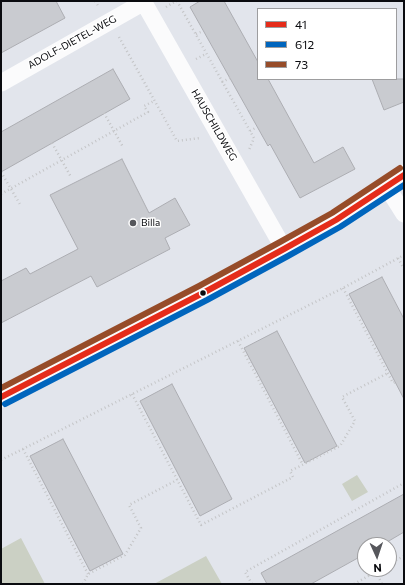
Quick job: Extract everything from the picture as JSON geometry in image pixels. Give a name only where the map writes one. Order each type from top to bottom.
[{"type":"street","name":"ADOLF-DIETEL-WEG","points":[[1,83],[143,1]]},
{"type":"street","name":"HAUSCHILDWEG","points":[[143,1],[284,249]]},
{"type":"street","points":[[1,397],[203,293],[284,249],[336,220],[404,175]]},
{"type":"street","points":[[387,187],[404,214]]},
{"type":"path","points":[[95,1],[109,22],[177,141],[203,138]]},
{"type":"path","points":[[177,1],[254,138],[247,155]]},
{"type":"path","points":[[196,34],[203,30]]},
{"type":"path","points":[[222,82],[230,78]]},
{"type":"path","points":[[1,194],[148,112],[144,106],[154,101]]},
{"type":"path","points":[[104,113],[122,147]]},
{"type":"path","points":[[250,132],[257,127]]},
{"type":"path","points":[[52,143],[71,177]]},
{"type":"path","points":[[1,172],[21,206]]},
{"type":"path","points":[[1,460],[343,288],[404,255]]},
{"type":"path","points":[[398,258],[404,269]]},
{"type":"path","points":[[343,288],[364,324],[393,383],[395,382]]},
{"type":"path","points":[[238,341],[303,465]]},
{"type":"path","points":[[132,394],[154,431],[200,525],[293,478],[290,471],[340,446],[355,421],[342,396],[388,373]]},
{"type":"path","points":[[23,449],[88,574]]},
{"type":"path","points":[[83,584],[88,574],[125,555],[141,528],[129,505],[177,480]]},
{"type":"path","points":[[252,584],[245,572],[404,484]]},
{"type":"path","points":[[354,584],[367,577]]},
{"type":"shaded area","points":[[357,475],[368,492],[352,501],[342,484]]},
{"type":"shaded area","points":[[21,538],[45,584],[1,584],[1,549]]},
{"type":"shaded area","points":[[206,556],[222,584],[154,584]]},
{"type":"building","points":[[1,1],[56,1],[65,18],[1,53]]},
{"type":"building","points":[[200,1],[224,1],[257,60],[257,80],[269,80],[314,163],[343,147],[355,169],[300,198],[270,144],[268,146],[190,7]]},
{"type":"building","points":[[113,69],[130,99],[1,172],[1,132]]},
{"type":"building","points":[[404,79],[404,102],[384,110],[372,80]]},
{"type":"building","points":[[122,159],[149,213],[175,198],[190,225],[165,238],[170,249],[97,287],[91,276],[1,323],[1,281],[26,268],[30,274],[78,249],[50,195]]},
{"type":"building","points":[[382,277],[404,319],[404,399],[349,294]]},
{"type":"building","points":[[277,331],[337,446],[305,463],[244,348]]},
{"type":"building","points":[[172,384],[232,499],[200,516],[140,401]]},
{"type":"building","points":[[63,439],[123,554],[90,571],[30,456]]},
{"type":"building","points":[[404,494],[404,532],[396,537],[357,537],[357,558],[311,584],[267,584],[261,573]]},
{"type":"transit line","name":"73","points":[[1,388],[199,286],[280,242],[332,213],[400,168]]},
{"type":"transit line","name":"41","points":[[1,397],[203,293],[284,249],[336,220],[404,175]]},
{"type":"transit line","name":"612","points":[[5,404],[207,300],[288,256],[340,227],[404,185]]},
{"type":"place","name":"Billa","points":[[133,223]]}]
